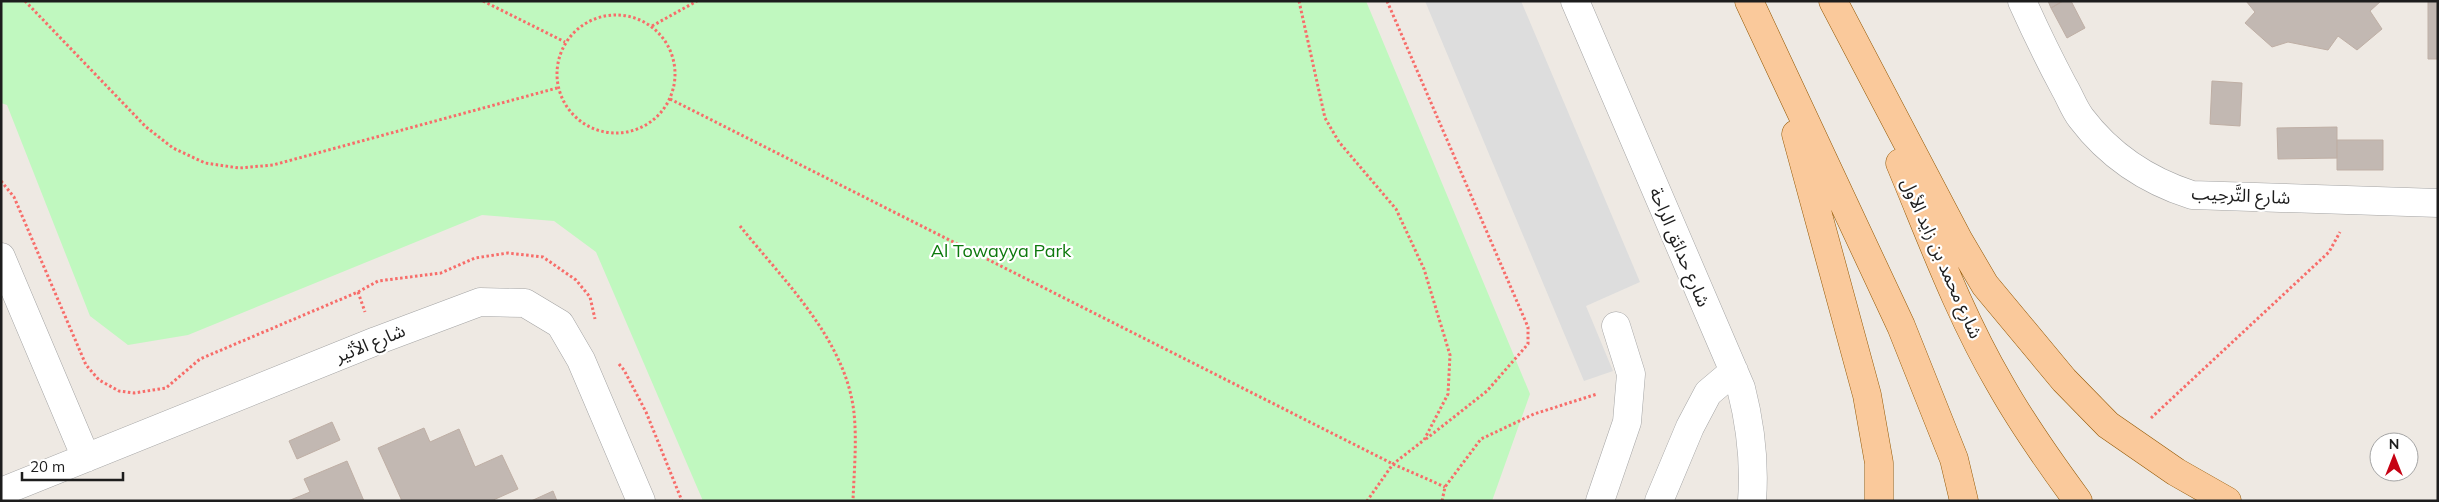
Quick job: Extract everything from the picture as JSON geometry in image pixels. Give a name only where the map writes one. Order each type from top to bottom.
[{"type":"main road","points":[[1832,1],[1958,238],[1986,285],[2064,380],[2108,425],[2176,472],[2227,501]]},
{"type":"main road","name":"شارع محمد بن زايد الأول","points":[[1832,1],[1961,306],[1999,383],[2041,451],[2078,501]]},
{"type":"main road","points":[[1749,2],[1802,151],[1867,395],[1879,462],[1879,501]]},
{"type":"main road","points":[[1749,2],[1901,326],[1954,459],[1964,501]]},
{"type":"street","name":"شارع حدائق الراحة","points":[[1575,1],[1741,388],[1751,427],[1754,476],[1752,501]]},
{"type":"street","name":"شارع التَّرحِيب","points":[[2022,1],[2044,49],[2080,116],[2102,142],[2133,168],[2171,188],[2192,195],[2438,204]]},
{"type":"street","points":[[1,257],[86,458]]},
{"type":"street","name":"شارع الأثير","points":[[1,492],[480,302],[525,303],[560,324],[581,360],[641,501]]},
{"type":"street","points":[[1600,501],[1627,422],[1631,374],[1616,326]]},
{"type":"street","points":[[1659,501],[1690,427],[1708,393],[1734,371]]},
{"type":"path","points":[[25,1],[146,127],[173,148],[213,164],[239,168],[274,165],[557,88]]},
{"type":"path","points":[[483,1],[565,42]]},
{"type":"path","points":[[652,26],[697,1]]},
{"type":"path","points":[[1299,1],[1325,118],[1339,142],[1396,209],[1424,270],[1441,322],[1450,355],[1448,394],[1424,440]]},
{"type":"path","points":[[1367,501],[1393,464],[1487,391],[1528,344],[1528,328],[1387,1]]},
{"type":"path","points":[[605,15],[630,16],[652,26],[666,41],[674,60],[676,80],[670,100],[658,116],[641,129],[620,134],[599,132],[581,123],[566,107],[557,88],[556,64],[565,42],[582,24],[605,15]]},
{"type":"path","points":[[670,100],[1393,464],[1444,487]]},
{"type":"path","points":[[2128,439],[2329,252],[2357,201]]},
{"type":"path","points":[[740,226],[822,329],[842,367],[854,412],[853,501]]},
{"type":"path","points":[[1442,501],[1444,487],[1481,439],[1553,407],[1581,397],[1630,387]]},
{"type":"green space","name":"Al Towayya Park","points":[[1,1],[1366,1],[1530,394],[1492,501],[703,501],[596,252],[554,221],[482,215],[188,335],[128,345],[90,316],[7,105],[1,103]]},
{"type":"shaded area","points":[[1425,1],[1521,1],[1640,282],[1586,306],[1613,371],[1584,381]]},
{"type":"building","points":[[2048,1],[2063,1],[2051,8]]},
{"type":"building","points":[[2063,1],[2071,1],[2085,28],[2067,38],[2051,8]]},
{"type":"building","points":[[2246,1],[2381,1],[2370,11],[2382,29],[2357,50],[2338,36],[2328,50],[2288,42],[2272,47],[2245,23],[2255,12]]},
{"type":"building","points":[[2428,1],[2438,1],[2438,59],[2428,59]]},
{"type":"building","points":[[2212,81],[2242,83],[2240,126],[2210,124]]},
{"type":"building","points":[[2337,127],[2337,158],[2278,159],[2277,128]]},
{"type":"building","points":[[2337,140],[2383,140],[2383,170],[2337,170]]},
{"type":"building","points":[[332,422],[340,440],[297,459],[289,441]]},
{"type":"building","points":[[424,428],[430,442],[459,429],[475,467],[502,455],[518,489],[491,501],[402,501],[378,448]]},
{"type":"building","points":[[347,461],[364,501],[288,501],[310,492],[304,479]]},
{"type":"building","points":[[553,491],[557,501],[531,501]]}]
